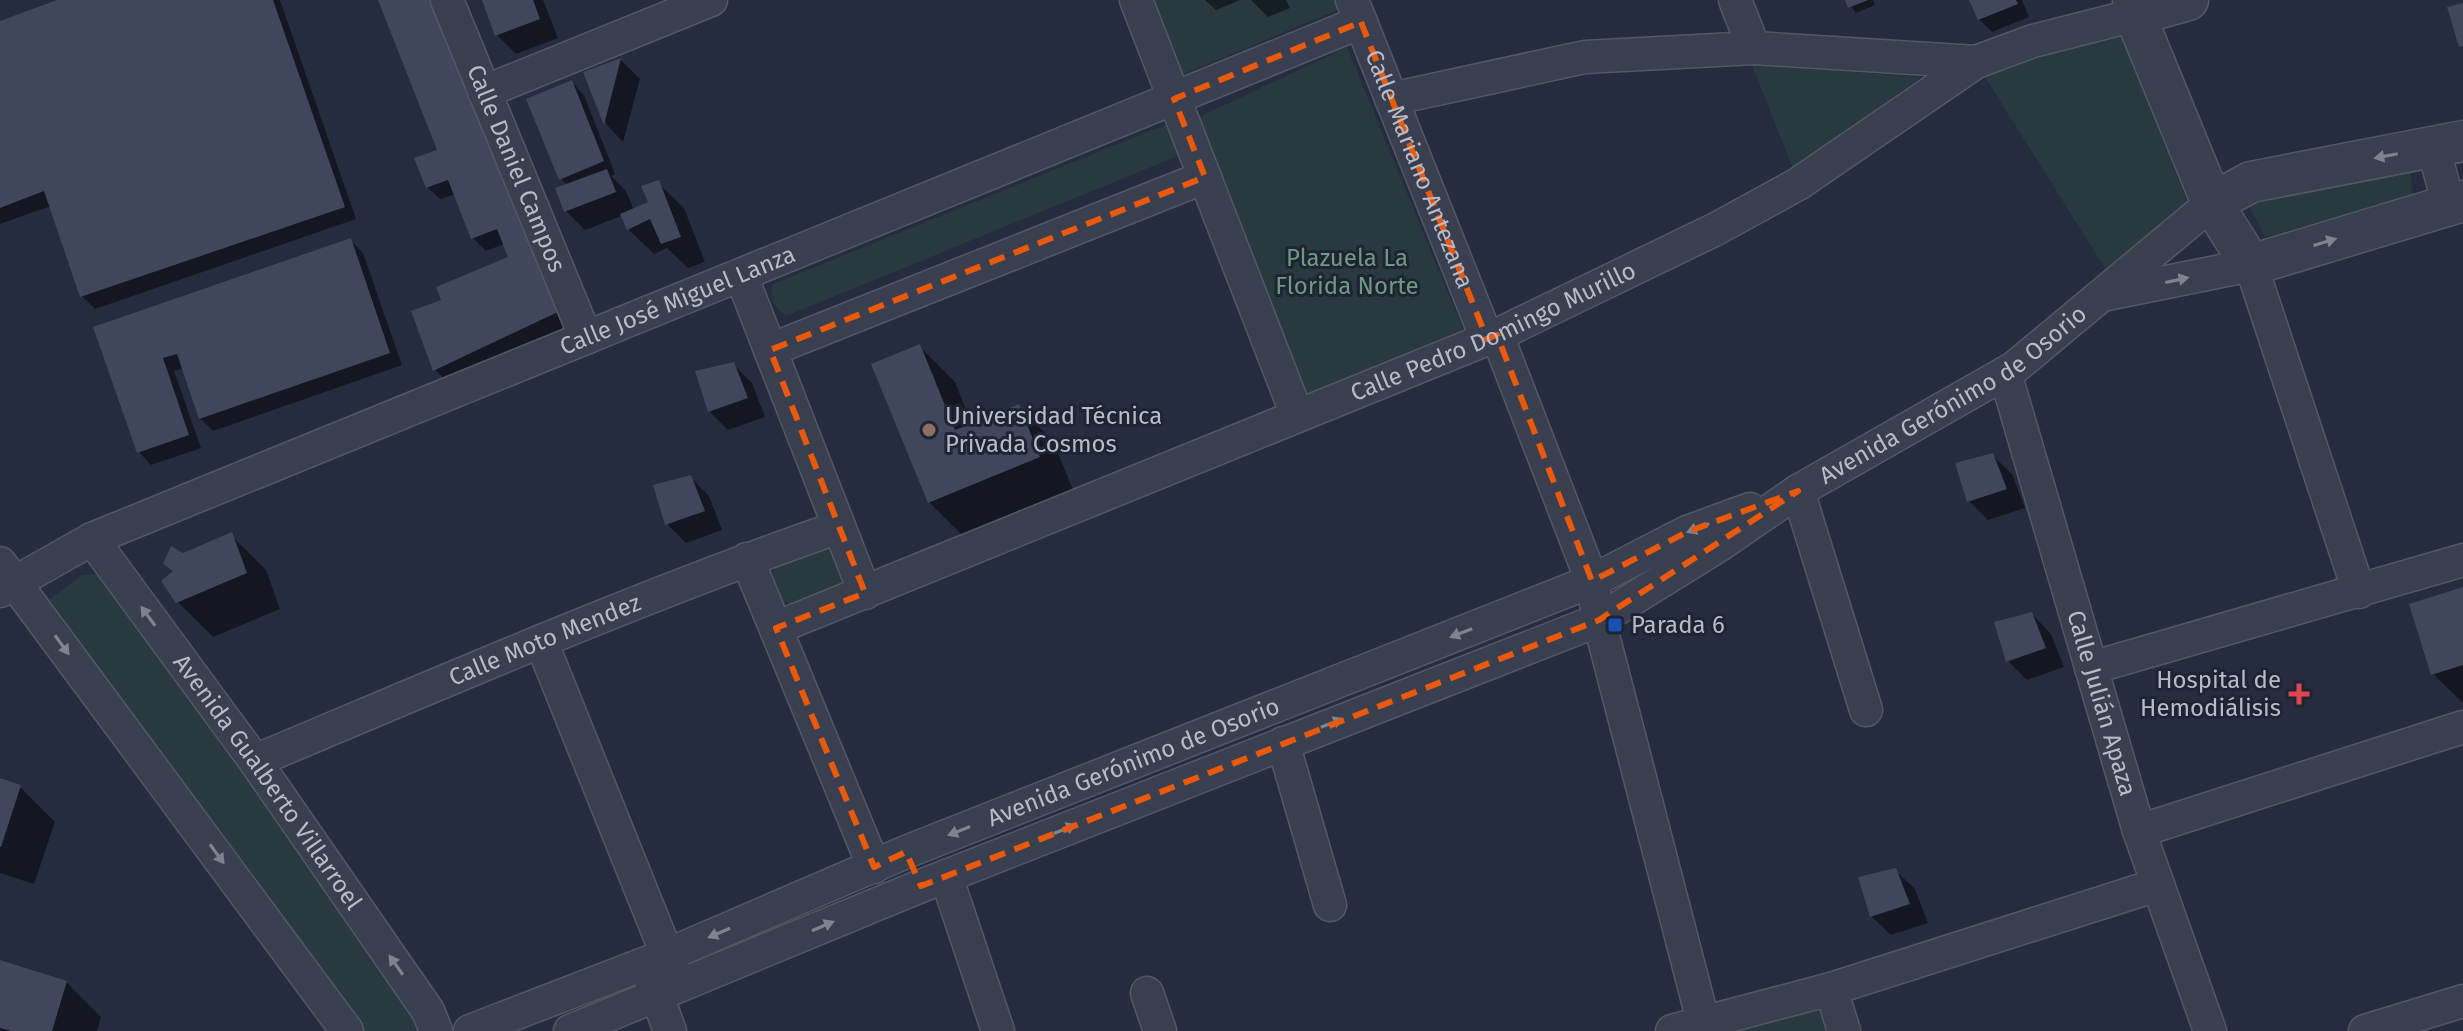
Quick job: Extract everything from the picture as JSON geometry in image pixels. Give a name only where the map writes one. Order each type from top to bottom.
[{"type":"street","name":"Calle Daniel Campos","points":[[447,0],[586,338]]},
{"type":"street","points":[[484,92],[711,0]]},
{"type":"street","points":[[1136,0],[1297,415]]},
{"type":"street","points":[[1735,0],[1754,48]]},
{"type":"street","name":"Calle Pedro Domingo Murillo","points":[[776,628],[1492,337],[1716,229],[1798,184],[1976,62],[2132,7],[2188,0]]},
{"type":"street","points":[[2132,7],[2212,203],[2251,265],[2359,592]]},
{"type":"street","name":"Calle José Miguel Lanza","points":[[5,579],[92,539],[1174,99],[1362,8]]},
{"type":"street","name":"Calle Mariano Antezana","points":[[1362,8],[1391,99],[1592,581],[1599,620],[1703,1021]]},
{"type":"street","points":[[1391,99],[1585,57],[1754,48],[1976,62]]},
{"type":"street","points":[[2448,144],[2456,203]]},
{"type":"street","name":"Avenida Gerónimo de Osorio","points":[[570,1031],[934,881],[1599,620],[1718,546],[1798,491],[2005,373],[2104,295],[2212,203],[2251,182],[2448,144]]},
{"type":"street","points":[[770,350],[1205,177]]},
{"type":"street","name":"Avenida Gerónimo de Osorio","points":[[2104,295],[2251,265],[2456,203]]},
{"type":"street","points":[[741,275],[865,593]]},
{"type":"street","name":"Calle Julián Apaza","points":[[2005,373],[2139,831],[2210,1031]]},
{"type":"street","points":[[1798,491],[1866,710]]},
{"type":"street","name":"Avenida Gerónimo de Osorio","points":[[470,1031],[655,959],[906,852],[1592,581],[1687,532],[1798,491]]},
{"type":"street","name":"Calle Moto Mendez","points":[[255,761],[541,641],[747,559],[839,527]]},
{"type":"street","name":"Avenida Gualberto Villarroel","points":[[92,539],[255,761],[428,1011],[436,1031]]},
{"type":"street","points":[[747,559],[874,867]]},
{"type":"street","points":[[2091,668],[2463,560]]},
{"type":"street","points":[[5,579],[347,1031]]},
{"type":"street","points":[[541,641],[668,991],[670,1031]]},
{"type":"street","points":[[2139,831],[2463,727]]},
{"type":"street","points":[[1283,743],[1330,905]]},
{"type":"street","points":[[906,852],[934,881],[998,1031]]},
{"type":"street","points":[[1672,1031],[1831,989],[2157,885]]},
{"type":"street","points":[[1831,989],[1844,1031]]},
{"type":"street","points":[[1147,993],[1160,1031]]},
{"type":"street","points":[[2365,1031],[2463,1001]]},
{"type":"highlighted area","points":[[1361,22],[1487,339],[1497,335],[1592,581],[1687,532],[1798,491],[1599,620],[921,886],[906,852],[874,867],[776,628],[865,593],[770,350],[1205,177],[1174,99]]},
{"type":"green space","points":[[1149,0],[1338,0],[1342,8],[1179,76]]},
{"type":"green space","points":[[2119,31],[2189,207],[2106,270],[1985,77]]},
{"type":"green space","name":"Plazuela La Florida Norte","points":[[1347,47],[1463,329],[1303,396],[1195,119]]},
{"type":"green space","points":[[1752,65],[1921,77],[1793,169]]},
{"type":"green space","points":[[1167,124],[1183,144],[1178,156],[786,316],[773,302],[773,284]]},
{"type":"green space","points":[[2410,168],[2413,196],[2265,237],[2248,204],[2263,197]]},
{"type":"green space","points":[[821,543],[833,548],[843,574],[842,583],[832,594],[792,604],[776,600],[768,586],[778,559]]},
{"type":"green space","points":[[98,574],[108,581],[410,1008],[416,1031],[362,1031],[47,601],[82,575]]},
{"type":"green space","points":[[1819,1008],[1830,1031],[1724,1031]]},
{"type":"building","points":[[57,0],[273,0],[345,207],[80,297],[44,191],[0,208],[0,21]]},
{"type":"building","points":[[378,0],[435,0],[560,311],[433,371],[411,311],[441,300],[436,287],[508,257],[497,229],[471,239],[448,180],[426,188],[414,158],[437,150]]},
{"type":"building","points":[[482,0],[533,0],[540,19],[495,36]]},
{"type":"building","points":[[1845,0],[1868,0],[1848,8]]},
{"type":"building","points":[[1969,0],[2016,0],[2018,4],[1978,20]]},
{"type":"building","points":[[2463,3],[2463,46],[2459,47],[2447,7]]},
{"type":"building","points":[[621,58],[604,125],[583,72]]},
{"type":"building","points":[[572,80],[604,161],[559,180],[526,99]]},
{"type":"building","points":[[607,169],[616,192],[564,212],[555,188]]},
{"type":"building","points":[[659,180],[681,237],[661,244],[650,219],[627,230],[620,214],[648,202],[641,186]]},
{"type":"building","points":[[351,238],[390,353],[199,419],[177,354],[163,358],[189,435],[137,453],[93,327]]},
{"type":"building","name":"Universidad Técnica Privada Cosmos","points":[[920,344],[955,430],[1019,404],[1040,457],[928,503],[871,364]]},
{"type":"building","points":[[734,362],[748,398],[708,412],[695,371]]},
{"type":"building","points":[[1993,453],[2007,489],[1967,502],[1955,463]]},
{"type":"building","points":[[691,475],[705,511],[665,525],[653,485]]},
{"type":"building","points":[[232,532],[247,573],[176,603],[161,581],[173,571],[163,564],[171,546],[183,553]]},
{"type":"building","points":[[2463,587],[2463,665],[2431,675],[2409,604]]},
{"type":"building","points":[[2032,612],[2046,648],[2006,662],[1994,622]]},
{"type":"building","points":[[0,778],[21,785],[1,847],[0,847]]},
{"type":"building","points":[[1896,868],[1910,904],[1870,917],[1858,877]]},
{"type":"building","points":[[0,960],[67,981],[52,1031],[0,1028]]},
{"type":"place","name":"Universidad Técnica Privada Cosmos","points":[[929,430]]},
{"type":"place","name":"Parada 6","points":[[1615,625]]},
{"type":"place","name":"Hospital de Hemodiálisis","points":[[2299,694]]}]
